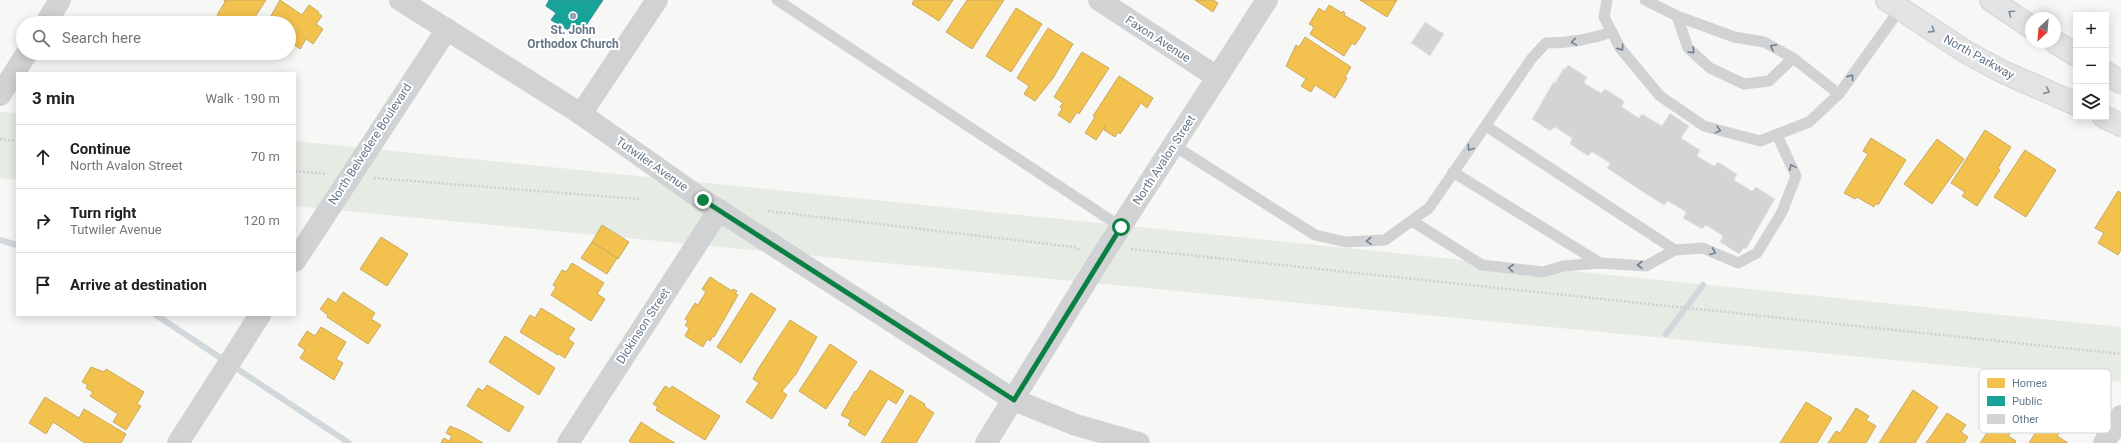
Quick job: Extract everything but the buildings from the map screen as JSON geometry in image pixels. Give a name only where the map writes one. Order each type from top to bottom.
[{"type":"main road","points":[[1991,0],[2025,23]]},
{"type":"main road","name":"North Parkway","points":[[1893,4],[1966,52],[2001,71],[2073,103]]},
{"type":"main road","points":[[2061,46],[2073,53]]},
{"type":"main road","points":[[2109,73],[2121,75]]},
{"type":"main road","points":[[2109,74],[2121,82]]},
{"type":"main road","points":[[2109,119],[2121,124]]},
{"type":"street","points":[[50,16],[60,0]]},
{"type":"street","name":"Tutwiler Avenue","points":[[400,0],[447,28],[581,114],[719,210],[1014,400],[1076,425],[1139,443]]},
{"type":"street","points":[[581,114],[657,0]]},
{"type":"street","name":"Faxon Avenue","points":[[1099,0],[1217,77]]},
{"type":"street","name":"North Avalon Street","points":[[986,443],[1173,145],[1267,0]]},
{"type":"street","name":"North Belvedere Boulevard","points":[[296,259],[447,28]]},
{"type":"street","points":[[0,95],[22,60]]},
{"type":"street","name":"Dickinson Street","points":[[568,443],[719,210]]},
{"type":"street","points":[[178,443],[259,316]]},
{"type":"street","points":[[2111,432],[2121,416]]},
{"type":"street","points":[[2104,443],[2110,433]]},
{"type":"lane","points":[[776,0],[1121,227]]},
{"type":"lane","points":[[1607,0],[1604,17],[1620,48],[1660,96],[1704,126],[1760,142],[1809,122],[1839,94],[1893,4]]},
{"type":"lane","points":[[1645,0],[1677,16],[1734,37],[1764,42],[1793,58],[1839,94]]},
{"type":"lane","points":[[1677,16],[1688,48],[1710,68],[1744,84],[1769,82],[1793,58]]},
{"type":"lane","points":[[1173,145],[1315,236],[1346,242],[1385,240],[1429,208],[1532,58],[1546,43],[1568,43],[1587,40],[1612,32]]},
{"type":"lane","points":[[1486,126],[1676,250]]},
{"type":"lane","points":[[1412,220],[1482,265],[1543,272],[1563,266],[1600,263],[1646,266],[1676,250],[1703,248],[1738,263],[1757,253],[1782,212],[1796,176],[1777,135]]},
{"type":"lane","points":[[1453,172],[1600,263]]},
{"type":"path","points":[[0,139],[16,141]]},
{"type":"path","points":[[296,171],[330,174]]},
{"type":"path","points":[[369,178],[638,199]]},
{"type":"path","points":[[768,211],[1066,246],[1082,251]]},
{"type":"path","points":[[1126,249],[1669,305],[2121,354]]},
{"type":"shaded area","points":[[0,112],[16,113],[16,180],[0,178]]},
{"type":"shaded area","points":[[296,141],[2121,327],[2121,382],[2111,381],[2111,369],[1986,369],[296,206]]},
{"type":"waterway","points":[[0,240],[16,245]]},
{"type":"waterway","points":[[1666,334],[1703,285]]},
{"type":"waterway","points":[[158,316],[349,443]]},
{"type":"place","name":"St. John Orthodox Church","points":[[573,16]]},
{"type":"route","points":[[703,200],[1014,400],[1121,227]]}]
